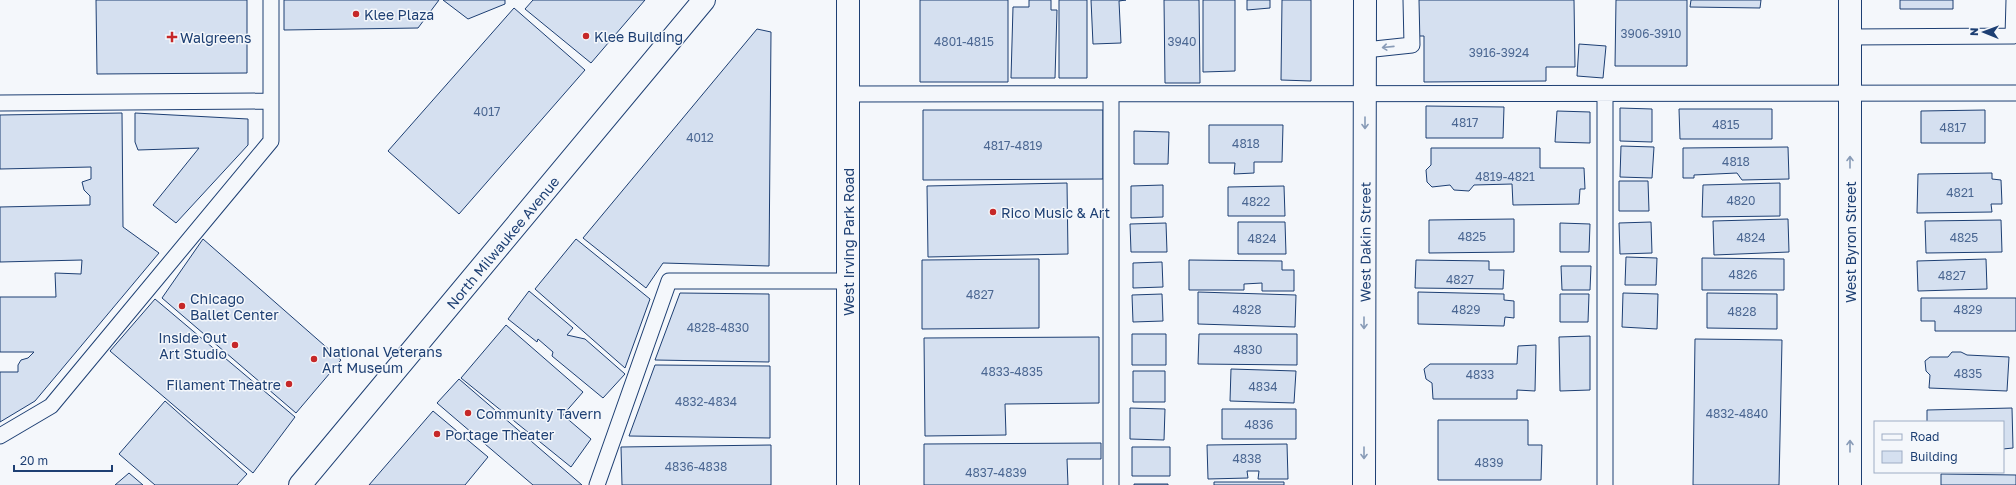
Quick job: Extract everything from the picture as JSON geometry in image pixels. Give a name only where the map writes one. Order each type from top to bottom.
[{"type":"main road","name":"North Milwaukee Avenue","points":[[300,485],[704,0]]},
{"type":"main road","name":"West Irving Park Road","points":[[848,0],[848,485]]},
{"type":"main road","name":"West Dakin Street","points":[[1364,485],[1365,0]]},
{"type":"main road","name":"West Byron Street","points":[[1850,0],[1850,485]]},
{"type":"lane","points":[[0,436],[51,406],[271,141],[271,0]]},
{"type":"lane","points":[[1365,50],[1412,45],[1411,0]]},
{"type":"lane","points":[[1850,37],[2013,36],[2014,0]]},
{"type":"lane","points":[[848,94],[2016,93]]},
{"type":"lane","points":[[1111,94],[1111,485]]},
{"type":"lane","points":[[1605,94],[1605,485]]},
{"type":"lane","points":[[0,103],[271,101]]},
{"type":"lane","points":[[597,485],[668,281],[848,281]]},
{"type":"building","name":"Walgreens","points":[[96,0],[247,0],[247,73],[97,74]]},
{"type":"building","name":"Klee Plaza","points":[[284,0],[439,0],[418,28],[284,30]]},
{"type":"building","points":[[443,0],[505,0],[505,4],[468,19]]},
{"type":"building","name":"Klee Building","points":[[533,0],[645,0],[591,63],[525,9]]},
{"type":"building","points":[[920,0],[1008,0],[1008,82],[920,82]]},
{"type":"building","points":[[1029,0],[1051,0],[1051,10],[1057,10],[1055,78],[1011,78],[1013,7],[1029,7]]},
{"type":"building","points":[[1059,0],[1087,0],[1087,78],[1059,78]]},
{"type":"building","points":[[1091,0],[1126,0],[1119,1],[1121,43],[1093,44]]},
{"type":"building","points":[[1164,0],[1199,0],[1200,83],[1165,83]]},
{"type":"building","points":[[1203,0],[1235,0],[1235,71],[1203,72]]},
{"type":"building","points":[[1247,0],[1270,0],[1270,8],[1247,10]]},
{"type":"building","points":[[1282,0],[1311,0],[1311,81],[1281,80]]},
{"type":"building","points":[[1418,0],[1574,0],[1575,67],[1546,67],[1546,81],[1424,82],[1424,36],[1418,36]]},
{"type":"building","points":[[1616,0],[1687,0],[1687,66],[1615,66]]},
{"type":"building","points":[[1691,0],[1761,0],[1760,8],[1690,7]]},
{"type":"building","points":[[1900,0],[1953,0],[1953,9],[1900,9]]},
{"type":"building","points":[[514,8],[585,70],[459,214],[388,151]]},
{"type":"building","points":[[757,29],[771,32],[769,266],[663,263],[646,288],[583,238]]},
{"type":"building","points":[[1579,44],[1606,46],[1603,78],[1577,76]]},
{"type":"building","points":[[1426,106],[1504,107],[1503,138],[1426,138]]},
{"type":"building","points":[[1620,108],[1652,109],[1652,142],[1620,141]]},
{"type":"building","points":[[1679,109],[1772,109],[1772,139],[1680,139]]},
{"type":"building","points":[[923,110],[1103,110],[1103,179],[923,180]]},
{"type":"building","points":[[1985,110],[1985,143],[1921,143],[1921,111]]},
{"type":"building","points":[[1557,111],[1590,112],[1590,143],[1555,142]]},
{"type":"building","points":[[122,113],[123,227],[159,253],[35,401],[0,422],[0,372],[18,372],[18,365],[21,360],[28,358],[34,352],[0,352],[0,297],[56,297],[55,273],[81,274],[82,260],[0,262],[0,207],[90,205],[90,196],[84,190],[82,182],[91,179],[91,167],[0,169],[0,115]]},
{"type":"building","points":[[135,113],[248,119],[248,145],[176,223],[153,205],[199,148],[138,150],[135,142]]},
{"type":"building","points":[[1209,125],[1283,125],[1282,162],[1254,162],[1254,173],[1234,174],[1235,163],[1209,163]]},
{"type":"building","points":[[1134,131],[1169,132],[1168,164],[1134,164]]},
{"type":"building","points":[[1621,146],[1654,147],[1652,178],[1620,177]]},
{"type":"building","points":[[1788,147],[1789,179],[1742,180],[1737,173],[1694,175],[1694,178],[1683,178],[1683,148]]},
{"type":"building","points":[[1431,148],[1540,148],[1540,168],[1584,168],[1585,189],[1580,189],[1579,204],[1513,205],[1512,184],[1474,185],[1469,191],[1454,190],[1450,185],[1432,187],[1427,182],[1426,170],[1431,165]]},
{"type":"building","points":[[1992,173],[1992,179],[2001,180],[2002,204],[1991,204],[1992,212],[1917,213],[1918,174]]},
{"type":"building","points":[[1619,181],[1648,181],[1649,211],[1619,211]]},
{"type":"building","points":[[1067,183],[1068,254],[928,257],[927,186]]},
{"type":"building","points":[[1780,183],[1780,216],[1702,217],[1703,185]]},
{"type":"building","points":[[1163,185],[1163,217],[1131,218],[1131,186]]},
{"type":"building","points":[[1284,186],[1285,216],[1228,216],[1228,187]]},
{"type":"building","points":[[1514,219],[1514,252],[1429,253],[1429,220]]},
{"type":"building","points":[[1788,219],[1789,252],[1714,255],[1713,221]]},
{"type":"building","points":[[2001,220],[2002,252],[1926,253],[1925,221]]},
{"type":"building","points":[[1238,222],[1285,222],[1286,254],[1238,254]]},
{"type":"building","points":[[1651,222],[1652,253],[1620,254],[1619,223]]},
{"type":"building","points":[[1166,223],[1167,252],[1131,252],[1130,224]]},
{"type":"building","points":[[1560,223],[1590,224],[1589,252],[1560,252]]},
{"type":"building","points":[[203,239],[341,360],[296,413],[162,298]]},
{"type":"building","points":[[576,239],[650,299],[625,368],[535,289]]},
{"type":"building","points":[[1626,257],[1657,258],[1656,285],[1625,285]]},
{"type":"building","points":[[1702,258],[1784,259],[1784,290],[1702,290]]},
{"type":"building","points":[[1039,259],[1039,328],[922,329],[922,260]]},
{"type":"building","points":[[1986,259],[1987,289],[1918,291],[1917,261]]},
{"type":"building","points":[[1189,260],[1282,261],[1282,270],[1294,270],[1294,291],[1262,291],[1262,283],[1244,284],[1244,290],[1189,290]]},
{"type":"building","points":[[1416,260],[1489,261],[1489,270],[1504,270],[1503,289],[1415,288]]},
{"type":"building","points":[[1162,262],[1163,287],[1133,288],[1133,263]]},
{"type":"building","points":[[1561,266],[1591,266],[1590,290],[1562,290]]},
{"type":"building","points":[[529,291],[573,328],[567,335],[585,339],[625,374],[603,398],[552,356],[553,352],[538,339],[537,342],[508,319]]},
{"type":"building","points":[[1198,292],[1296,295],[1295,327],[1198,324]]},
{"type":"building","points":[[1418,292],[1504,294],[1504,300],[1514,301],[1514,318],[1505,317],[1504,326],[1418,324]]},
{"type":"building","points":[[680,293],[769,294],[769,362],[655,360]]},
{"type":"building","points":[[1623,293],[1658,294],[1657,329],[1622,327]]},
{"type":"building","points":[[1707,293],[1777,294],[1777,329],[1707,328]]},
{"type":"building","points":[[1162,294],[1163,321],[1133,322],[1132,295]]},
{"type":"building","points":[[1560,294],[1589,294],[1588,322],[1560,322]]},
{"type":"building","points":[[1921,298],[2016,298],[2016,331],[1935,331],[1935,321],[1921,321]]},
{"type":"building","points":[[155,299],[295,417],[253,473],[110,351]]},
{"type":"building","points":[[506,325],[583,392],[563,415],[591,439],[571,467],[461,378]]},
{"type":"building","points":[[1132,334],[1166,334],[1166,365],[1132,365]]},
{"type":"building","points":[[1199,334],[1297,334],[1297,365],[1198,364]]},
{"type":"building","points":[[1590,336],[1590,390],[1560,391],[1559,337]]},
{"type":"building","points":[[1099,337],[1099,403],[1005,404],[1006,435],[925,436],[924,338]]},
{"type":"building","points":[[1695,339],[1782,340],[1779,485],[1693,485]]},
{"type":"building","points":[[1536,345],[1535,391],[1517,390],[1517,399],[1433,399],[1432,383],[1426,379],[1424,369],[1430,364],[1517,364],[1518,346]]},
{"type":"building","points":[[1952,352],[1961,352],[1967,355],[2009,357],[2007,391],[1929,388],[1930,375],[1926,371],[1925,361],[1930,357],[1948,357]]},
{"type":"building","points":[[655,365],[770,366],[770,438],[629,436]]},
{"type":"building","points":[[1231,369],[1296,371],[1294,403],[1230,401]]},
{"type":"building","points":[[1133,371],[1165,371],[1165,402],[1133,402]]},
{"type":"building","points":[[459,379],[582,485],[533,485],[437,403]]},
{"type":"building","points":[[165,401],[247,474],[237,485],[155,485],[119,454]]},
{"type":"building","points":[[1130,408],[1165,409],[1164,440],[1130,439]]},
{"type":"building","points":[[2012,408],[2013,448],[2004,449],[2004,421],[1927,421],[1927,410]]},
{"type":"building","points":[[1222,409],[1296,409],[1296,439],[1222,439]]},
{"type":"building","name":"Portage Theater","points":[[433,411],[488,457],[465,485],[369,485]]},
{"type":"building","points":[[1438,420],[1528,420],[1528,445],[1542,445],[1541,480],[1438,480]]},
{"type":"building","points":[[1101,443],[1101,459],[1067,459],[1068,485],[924,485],[924,444]]},
{"type":"building","points":[[1287,444],[1288,479],[1258,479],[1259,471],[1247,471],[1248,478],[1208,479],[1207,445]]},
{"type":"building","points":[[771,445],[771,485],[622,485],[621,447]]},
{"type":"building","points":[[1132,447],[1170,447],[1170,476],[1132,476]]},
{"type":"building","points":[[129,473],[143,485],[115,485]]},
{"type":"building","points":[[1941,474],[2016,475],[2016,485],[1941,485]]},
{"type":"building","points":[[1214,482],[1284,482],[1284,485],[1214,485]]},
{"type":"building","points":[[1168,484],[1168,485],[1134,485]]},
{"type":"place","name":"Klee Plaza","points":[[356,14]]},
{"type":"place","name":"Klee Building","points":[[586,36]]},
{"type":"place","name":"Walgreens","points":[[172,37]]},
{"type":"place","name":"Rico Music & Art","points":[[993,212]]},
{"type":"place","name":"Chicago Ballet Center","points":[[182,306]]},
{"type":"place","name":"Inside Out Art Studio","points":[[235,345]]},
{"type":"place","name":"National Veterans Art Museum","points":[[314,359]]},
{"type":"place","name":"Filament Theatre","points":[[289,384]]},
{"type":"place","name":"Community Tavern","points":[[468,413]]},
{"type":"place","name":"Portage Theater","points":[[437,434]]}]
